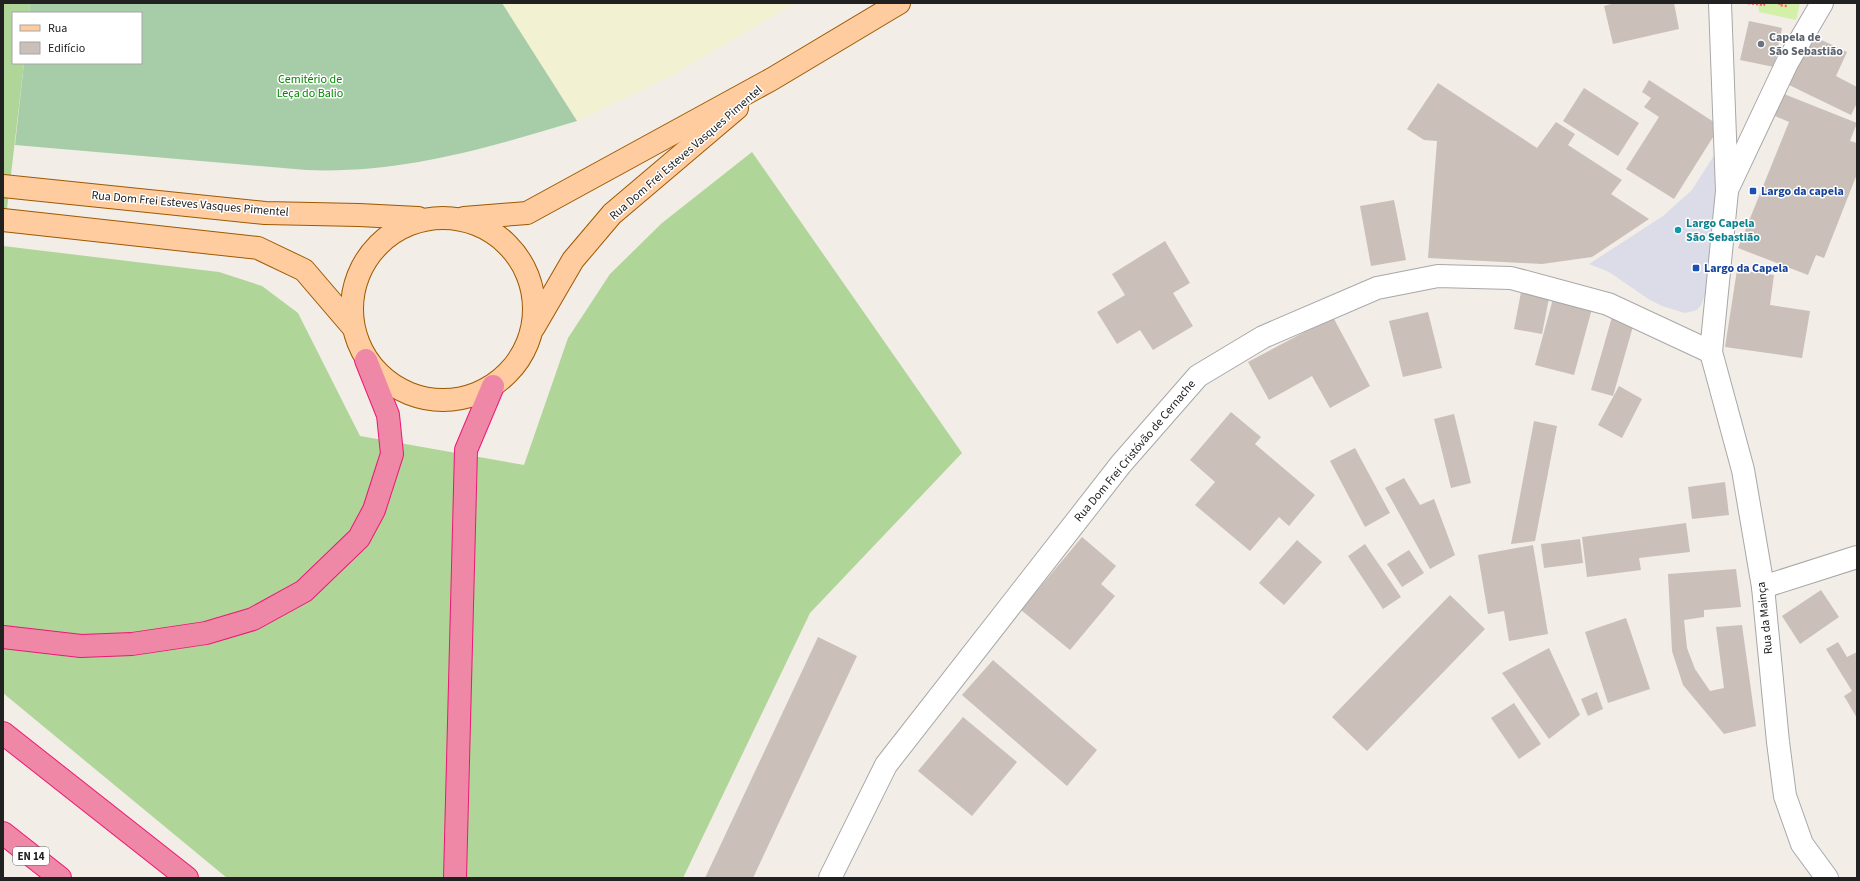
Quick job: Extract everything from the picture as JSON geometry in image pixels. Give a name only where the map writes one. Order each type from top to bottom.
[{"type":"highway","points":[[3,637],[82,646],[139,643],[206,633],[253,619],[304,591],[359,538],[374,510],[392,454],[388,415],[366,360]]},
{"type":"highway","points":[[455,878],[466,450],[493,386]]},
{"type":"highway","points":[[3,733],[188,878]]},
{"type":"highway","name":"EN 14","points":[[3,833],[60,878]]},
{"type":"main road","name":"Rua Dom Frei Esteves Vasques Pimentel","points":[[3,186],[265,213],[461,218],[527,213],[772,78],[900,3]]},
{"type":"main road","name":"Rua Dom Frei Esteves Vasques Pimentel","points":[[493,386],[519,360],[533,328],[574,260],[612,214],[772,78]]},
{"type":"main road","points":[[352,326],[352,290],[366,257],[392,232],[426,218]]},
{"type":"main road","points":[[461,218],[495,232],[520,258],[533,290],[533,328]]},
{"type":"main road","points":[[3,220],[258,248],[304,270],[352,326],[366,360],[390,385],[424,400],[460,400],[493,386]]},
{"type":"street","points":[[1711,352],[1727,191],[1720,3]]},
{"type":"street","points":[[1727,191],[1787,63],[1822,3]]},
{"type":"street","name":"Rua Dom Frei Cristóvão de Cernache","points":[[830,878],[886,765],[1121,464],[1198,376],[1263,337],[1377,288],[1438,276],[1511,278],[1608,304],[1711,352]]},
{"type":"street","name":"Rua da Mainça","points":[[1711,352],[1743,470],[1763,587],[1778,742],[1785,796],[1802,844],[1827,878]]},
{"type":"street","points":[[1763,587],[1857,557]]},
{"type":"path","points":[[1743,3],[1764,5],[1764,3]]},
{"type":"path","points":[[1780,3],[1779,5],[1785,6]]},
{"type":"green space","points":[[3,3],[30,3],[29,12],[12,12],[12,64],[24,64],[3,243]]},
{"type":"green space","name":"Cemitério de Leça do Balio","points":[[30,3],[502,3],[577,121],[510,141],[443,157],[375,168],[341,170],[306,170],[15,145],[24,64],[142,64],[142,12],[29,12]]},
{"type":"green space","points":[[502,3],[795,3],[669,77],[577,121]]},
{"type":"green space","points":[[1758,3],[1800,3],[1796,20],[1759,12]]},
{"type":"green space","points":[[752,152],[962,453],[810,613],[683,878],[227,878],[3,693],[3,246],[219,272],[262,286],[298,313],[360,436],[524,465],[568,338],[610,274],[662,223]]},
{"type":"shaded area","name":"Largo Capela São Sebastião","points":[[1720,146],[1705,295],[1697,310],[1685,313],[1662,306],[1650,300],[1609,272],[1589,264],[1663,216],[1692,190]]},
{"type":"building","points":[[1615,3],[1674,3],[1679,29],[1613,44],[1604,6]]},
{"type":"building","name":"Capela de São Sebastião","points":[[1749,21],[1782,28],[1774,67],[1740,60]]},
{"type":"building","points":[[1813,36],[1847,52],[1836,76],[1857,87],[1857,103],[1851,115],[1789,85]]},
{"type":"building","points":[[1649,80],[1720,126],[1674,199],[1626,169],[1659,117],[1644,107],[1651,98],[1642,92]]},
{"type":"building","points":[[1438,83],[1537,148],[1556,122],[1575,134],[1568,145],[1622,180],[1611,194],[1649,219],[1592,257],[1542,264],[1428,258],[1437,141],[1424,140],[1407,129]]},
{"type":"building","points":[[1584,88],[1639,123],[1618,156],[1563,121]]},
{"type":"building","points":[[1784,94],[1857,123],[1850,141],[1857,143],[1857,174],[1824,258],[1816,255],[1808,275],[1738,248],[1789,122],[1775,116]]},
{"type":"building","points":[[1394,200],[1406,260],[1371,266],[1360,206]]},
{"type":"building","points":[[1165,241],[1190,283],[1173,293],[1193,326],[1153,350],[1140,330],[1117,344],[1097,312],[1125,295],[1112,274]]},
{"type":"building","points":[[1737,270],[1774,275],[1770,305],[1810,311],[1802,358],[1725,347]]},
{"type":"building","points":[[1521,292],[1549,298],[1542,334],[1514,329]]},
{"type":"building","points":[[1554,295],[1593,305],[1574,375],[1535,365]]},
{"type":"building","points":[[1428,312],[1442,368],[1403,377],[1389,321]]},
{"type":"building","points":[[1333,317],[1370,386],[1330,408],[1312,376],[1269,400],[1248,362]]},
{"type":"building","points":[[1612,317],[1634,323],[1613,396],[1591,390]]},
{"type":"building","points":[[1619,386],[1642,399],[1622,438],[1598,425]]},
{"type":"building","points":[[1231,412],[1261,437],[1255,444],[1315,495],[1289,526],[1279,517],[1250,551],[1195,505],[1215,482],[1190,460]]},
{"type":"building","points":[[1454,414],[1471,483],[1451,488],[1434,419]]},
{"type":"building","points":[[1534,421],[1557,426],[1535,541],[1511,544]]},
{"type":"building","points":[[1355,448],[1390,513],[1365,527],[1330,461]]},
{"type":"building","points":[[1404,478],[1420,505],[1434,499],[1455,555],[1430,569],[1385,488]]},
{"type":"building","points":[[1725,482],[1729,515],[1692,519],[1688,487]]},
{"type":"building","points":[[1686,523],[1690,552],[1639,558],[1641,570],[1587,577],[1582,537]]},
{"type":"building","points":[[1082,537],[1116,566],[1101,584],[1115,596],[1070,650],[1021,610]]},
{"type":"building","points":[[1580,539],[1583,563],[1544,568],[1541,544]]},
{"type":"building","points":[[1297,540],[1322,562],[1284,605],[1259,583]]},
{"type":"building","points":[[1365,544],[1401,597],[1383,609],[1348,556]]},
{"type":"building","points":[[1533,545],[1548,634],[1509,641],[1504,611],[1488,614],[1478,555]]},
{"type":"building","points":[[1409,550],[1424,573],[1402,587],[1387,564]]},
{"type":"building","points":[[1736,569],[1741,607],[1704,610],[1704,617],[1684,620],[1687,648],[1695,669],[1710,691],[1724,688],[1716,627],[1742,625],[1756,726],[1724,734],[1683,685],[1672,651],[1668,574]]},
{"type":"building","points":[[1821,590],[1839,617],[1800,644],[1782,616]]},
{"type":"building","points":[[1450,595],[1485,629],[1367,751],[1332,717]]},
{"type":"building","points":[[1626,618],[1650,689],[1608,703],[1585,632]]},
{"type":"building","points":[[818,637],[857,656],[753,878],[705,878]]},
{"type":"building","points":[[1838,642],[1847,657],[1857,652],[1857,718],[1844,696],[1852,691],[1826,649]]},
{"type":"building","points":[[1549,648],[1580,715],[1549,739],[1502,673]]},
{"type":"building","points":[[993,660],[1097,750],[1067,786],[962,695]]},
{"type":"building","points":[[1597,692],[1603,709],[1588,716],[1581,699]]},
{"type":"building","points":[[1514,703],[1541,744],[1519,759],[1491,718]]},
{"type":"building","points":[[963,717],[1017,762],[972,816],[918,771]]},
{"type":"place","name":"Capela de São Sebastião","points":[[1761,44]]},
{"type":"place","name":"Largo da capela","points":[[1753,191]]},
{"type":"place","name":"Largo Capela São Sebastião","points":[[1678,230]]},
{"type":"place","name":"Largo da Capela","points":[[1696,268]]}]
